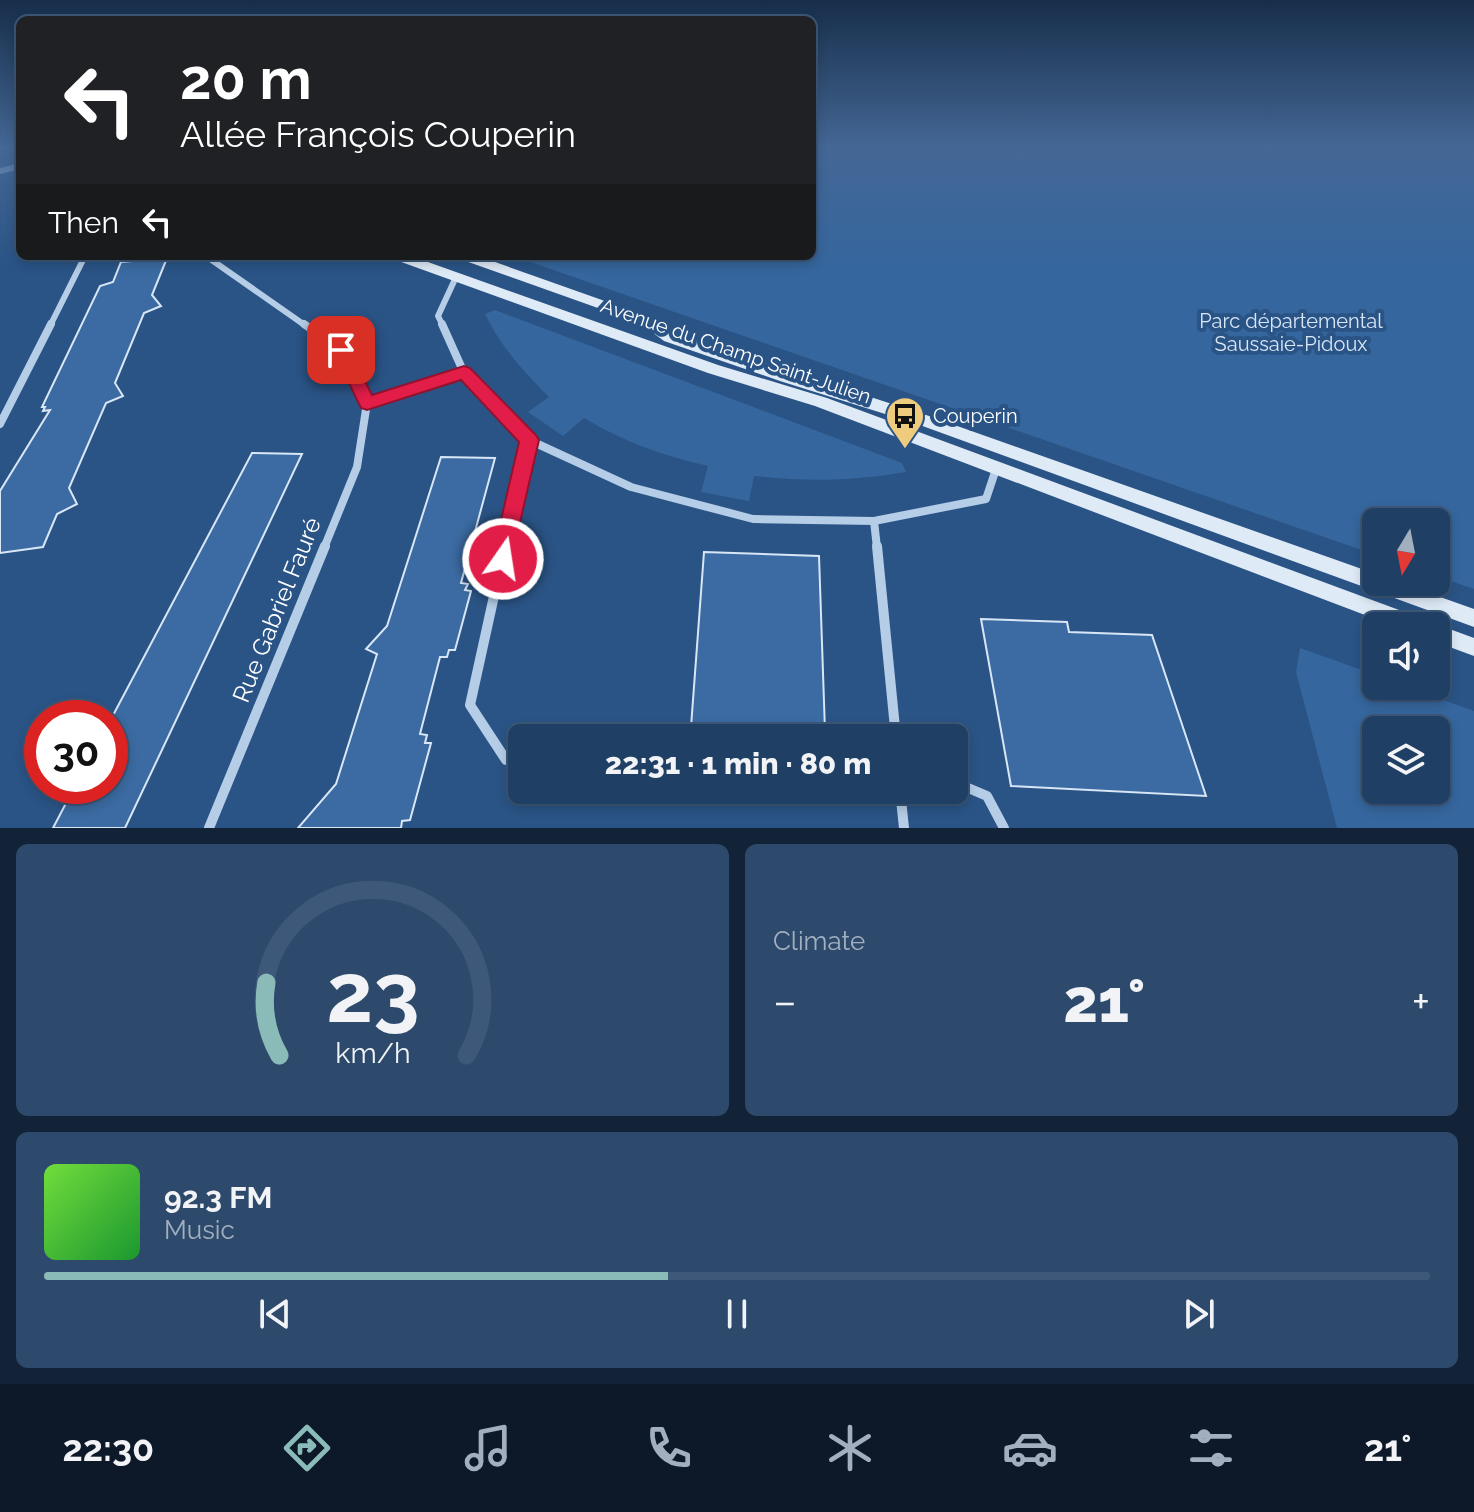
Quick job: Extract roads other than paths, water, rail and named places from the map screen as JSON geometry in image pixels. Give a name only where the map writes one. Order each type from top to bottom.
[{"type":"main road","name":"Avenue du Champ Saint-Julien","points":[[409,260],[713,369],[821,402],[1380,612]]},
{"type":"main road","name":"Avenue du Champ Saint-Julien","points":[[475,260],[645,320],[669,337],[923,420],[1474,618]]},
{"type":"main road","points":[[456,277],[496,269]]},
{"type":"main road","points":[[923,420],[978,448],[996,469]]},
{"type":"main road","points":[[1450,638],[1474,647]]},
{"type":"street","points":[[0,424],[83,260]]},
{"type":"street","points":[[212,260],[341,350],[367,403],[464,373]]},
{"type":"street","points":[[456,277],[438,316],[464,373],[529,440],[631,487],[753,519],[874,521],[986,499],[996,469]]},
{"type":"street","name":"Rue Gabriel Fauré","points":[[209,828],[357,467],[367,403]]},
{"type":"street","points":[[508,760],[470,705],[529,440]]},
{"type":"street","points":[[874,521],[895,724]]},
{"type":"street","points":[[968,786],[981,789],[997,808],[1004,828]]},
{"type":"street","points":[[901,804],[904,828]]},
{"type":"place","name":"Couperin","points":[[905,450]]},
{"type":"park label","name":"Parc départemental Saussaie-Pidoux","points":[[1291,332]]}]
